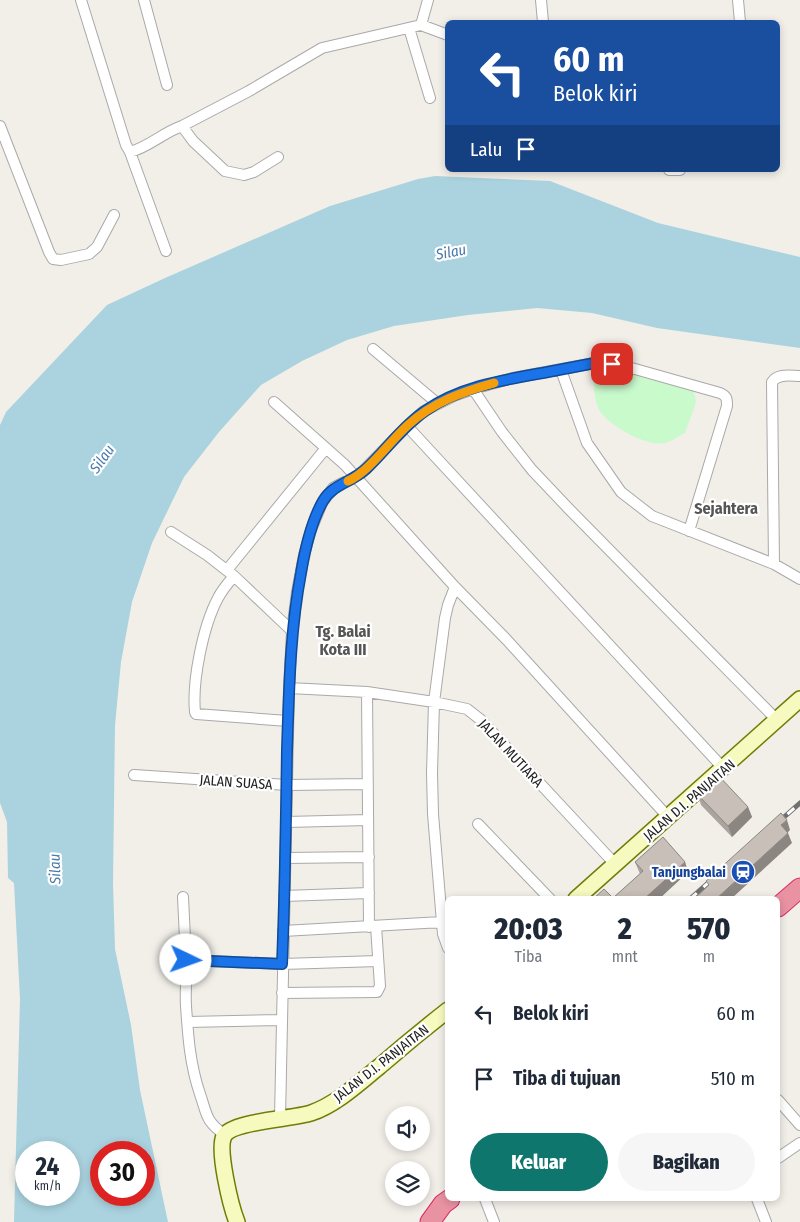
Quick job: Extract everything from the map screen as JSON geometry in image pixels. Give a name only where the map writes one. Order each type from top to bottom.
[{"type":"highway","points":[[780,905],[800,888]]},
{"type":"highway","points":[[430,1222],[447,1201]]},
{"type":"main road","name":"JALAN D.I. PANJAITAN","points":[[579,896],[778,721],[800,699]]},
{"type":"main road","name":"JALAN D.I. PANJAITAN","points":[[225,1135],[237,1127],[311,1113],[324,1107],[362,1080],[445,1012]]},
{"type":"main road","points":[[225,1135],[222,1143],[222,1157],[237,1222]]},
{"type":"street","points":[[81,0],[126,145],[166,251]]},
{"type":"street","points":[[144,0],[167,85]]},
{"type":"street","points":[[421,25],[428,0]]},
{"type":"street","points":[[541,0],[544,20]]},
{"type":"street","points":[[738,0],[740,20]]},
{"type":"street","points":[[130,152],[249,91],[322,48],[421,25],[445,34]]},
{"type":"street","points":[[409,28],[430,98]]},
{"type":"street","points":[[0,126],[48,252],[53,259],[61,260],[89,254],[96,247],[114,215]]},
{"type":"street","points":[[182,126],[193,141],[225,172],[244,175],[254,172],[278,157]]},
{"type":"street","points":[[373,349],[437,403]]},
{"type":"street","points":[[280,1118],[282,964],[292,631],[304,555],[311,530],[322,503],[333,488],[355,478],[407,426],[424,411],[437,403],[472,389],[513,378],[600,362],[725,396],[727,399],[727,406],[689,531]]},
{"type":"street","points":[[561,370],[587,443],[621,492],[652,516],[774,564],[800,579]]},
{"type":"street","points":[[774,564],[772,382],[780,376],[800,376]]},
{"type":"street","points":[[472,389],[532,470],[778,721]]},
{"type":"street","points":[[274,402],[345,465],[669,818]]},
{"type":"street","points":[[407,426],[724,769]]},
{"type":"street","points":[[288,721],[196,714],[194,712],[197,665],[213,607],[230,573],[326,448]]},
{"type":"street","points":[[171,532],[207,555],[230,573],[292,631]]},
{"type":"street","points":[[445,940],[433,814],[434,702],[445,618],[455,587]]},
{"type":"street","name":"JALAN MUTIARA","points":[[289,688],[367,692],[459,706],[473,713],[615,864]]},
{"type":"street","points":[[282,994],[378,992],[380,986],[369,893],[367,692]]},
{"type":"street","name":"JALAN SUASA","points":[[134,775],[287,785],[368,784]]},
{"type":"street","points":[[286,822],[368,820]]},
{"type":"street","points":[[478,824],[547,896]]},
{"type":"street","points":[[285,858],[368,857]]},
{"type":"street","points":[[284,896],[369,893]]},
{"type":"street","points":[[183,897],[189,1053],[205,1112],[210,1123],[225,1135]]},
{"type":"street","points":[[283,931],[442,922]]},
{"type":"street","points":[[186,960],[282,964],[378,960]]},
{"type":"street","points":[[188,1022],[282,1020]]},
{"type":"street","points":[[780,1102],[800,1125]]},
{"type":"street","points":[[780,1157],[800,1143]]},
{"type":"street","points":[[486,1201],[494,1222]]},
{"type":"street","points":[[758,1201],[766,1222]]},
{"type":"green space","points":[[604,367],[694,391],[696,402],[685,433],[667,442],[656,443],[636,437],[607,419],[597,405],[593,374]]},
{"type":"water","name":"Silau","points":[[435,176],[550,181],[658,223],[800,257],[800,348],[657,328],[592,313],[537,308],[468,315],[394,326],[347,340],[302,361],[261,385],[219,432],[184,477],[152,543],[132,602],[121,662],[115,725],[113,883],[115,949],[131,1025],[140,1090],[151,1141],[90,1141],[90,1206],[155,1206],[155,1161],[168,1222],[14,1222],[15,1185],[15,1206],[80,1206],[80,1141],[16,1141],[20,999],[14,883],[8,878],[7,822],[0,803],[0,425],[6,412],[107,305],[330,206],[418,179]]},
{"type":"building","points":[[718,775],[748,807],[728,826],[698,795]]},
{"type":"building","points":[[781,813],[787,820],[781,825],[788,833],[719,896],[697,896],[709,885],[706,881]]},
{"type":"building","points":[[663,837],[685,862],[647,896],[615,896],[643,871],[635,862]]},
{"type":"building","points":[[604,889],[611,896],[596,896]]},
{"type":"railway","points":[[774,826],[800,803]]},
{"type":"railway","points":[[693,896],[717,875]]},
{"type":"slow traffic","points":[[348,481],[366,469],[424,411],[456,395],[494,383]]},
{"type":"place","name":"Tanjungbalai","points":[[743,872]]},
{"type":"district","name":"Sejahtera","points":[[726,508]]},
{"type":"district","name":"Tg. Balai Kota III","points":[[343,640]]},
{"type":"route","points":[[186,960],[282,964],[292,631],[304,555],[311,530],[322,503],[327,496],[333,488],[355,478],[366,469],[407,426],[424,411],[437,403],[472,389],[513,378],[600,362],[612,364]]}]
